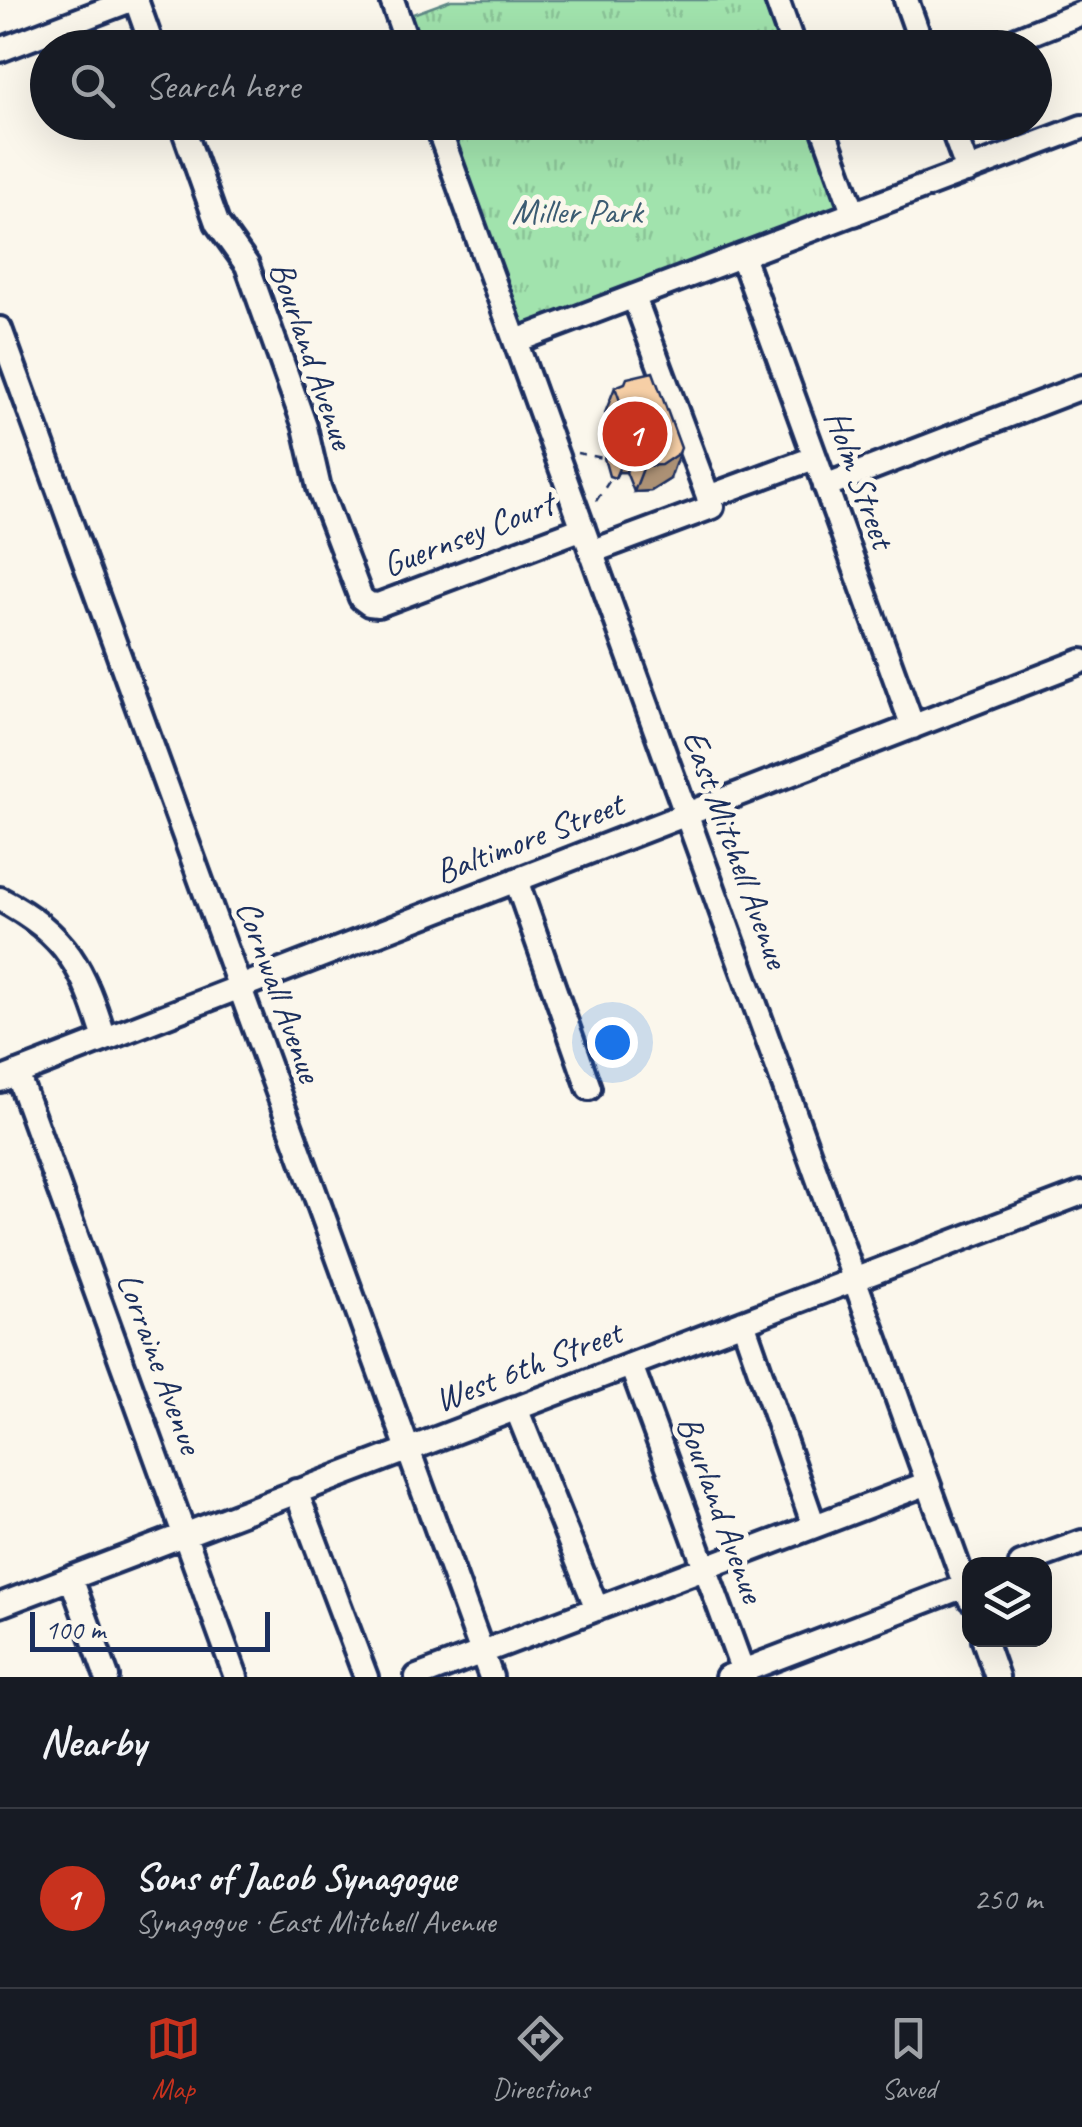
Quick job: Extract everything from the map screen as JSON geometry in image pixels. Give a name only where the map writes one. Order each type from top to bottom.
[{"type":"street","points":[[54,30],[134,0],[146,30]]},
{"type":"street","points":[[392,0],[403,30]]},
{"type":"street","points":[[778,0],[788,30]]},
{"type":"street","points":[[906,0],[917,30]]},
{"type":"street","points":[[1039,30],[1082,13]]},
{"type":"street","points":[[0,50],[30,39]]},
{"type":"street","points":[[1052,139],[1082,128]]},
{"type":"street","name":"Bourland Avenue","points":[[187,140],[217,223],[247,265],[305,428],[319,488],[361,598],[378,605]]},
{"type":"street","name":"East Mitchell Avenue","points":[[443,140],[962,1574]]},
{"type":"street","points":[[828,140],[854,214]]},
{"type":"street","points":[[957,140],[968,171]]},
{"type":"street","points":[[516,342],[1050,140]]},
{"type":"street","name":"Holm Street","points":[[742,256],[912,726]]},
{"type":"street","points":[[592,552],[712,506],[634,296]]},
{"type":"street","name":"Cornwall Avenue","points":[[0,329],[491,1677]]},
{"type":"street","points":[[825,486],[1082,388]]},
{"type":"street","points":[[708,497],[814,458]]},
{"type":"street","name":"Guernsey Court","points":[[378,605],[583,528]]},
{"type":"street","name":"Baltimore Street","points":[[8,1076],[1082,661]]},
{"type":"street","points":[[516,880],[589,1088]]},
{"type":"street","points":[[0,900],[42,924],[70,953],[90,989],[105,1039]]},
{"type":"street","name":"Lorraine Avenue","points":[[8,1076],[236,1677]]},
{"type":"street","name":"West 6th Street","points":[[0,1606],[1082,1192]]},
{"type":"street","points":[[743,1322],[814,1526]]},
{"type":"street","name":"Bourland Avenue","points":[[631,1364],[705,1568],[738,1675]]},
{"type":"street","points":[[516,1408],[597,1609]]},
{"type":"street","points":[[417,1677],[928,1482]]},
{"type":"street","points":[[296,1491],[366,1677]]},
{"type":"street","points":[[1040,1557],[1082,1542]]},
{"type":"street","points":[[71,1578],[107,1677]]},
{"type":"street","points":[[738,1675],[962,1592]]},
{"type":"street","points":[[986,1647],[997,1677]]},
{"type":"path","points":[[577,452],[604,458]]},
{"type":"path","points":[[595,502],[612,478]]},
{"type":"green space","points":[[451,0],[768,0],[779,30],[415,30],[410,15]]},
{"type":"green space","name":"Miller Park","points":[[455,140],[819,140],[844,210],[524,327]]},
{"type":"building","points":[[653,372],[681,448],[661,465],[644,466],[636,446],[628,446],[624,452],[618,450],[614,432],[630,429],[615,387],[627,378]]},
{"type":"place","name":"Sons of Jacob Synagogue","points":[[635,434]]}]
